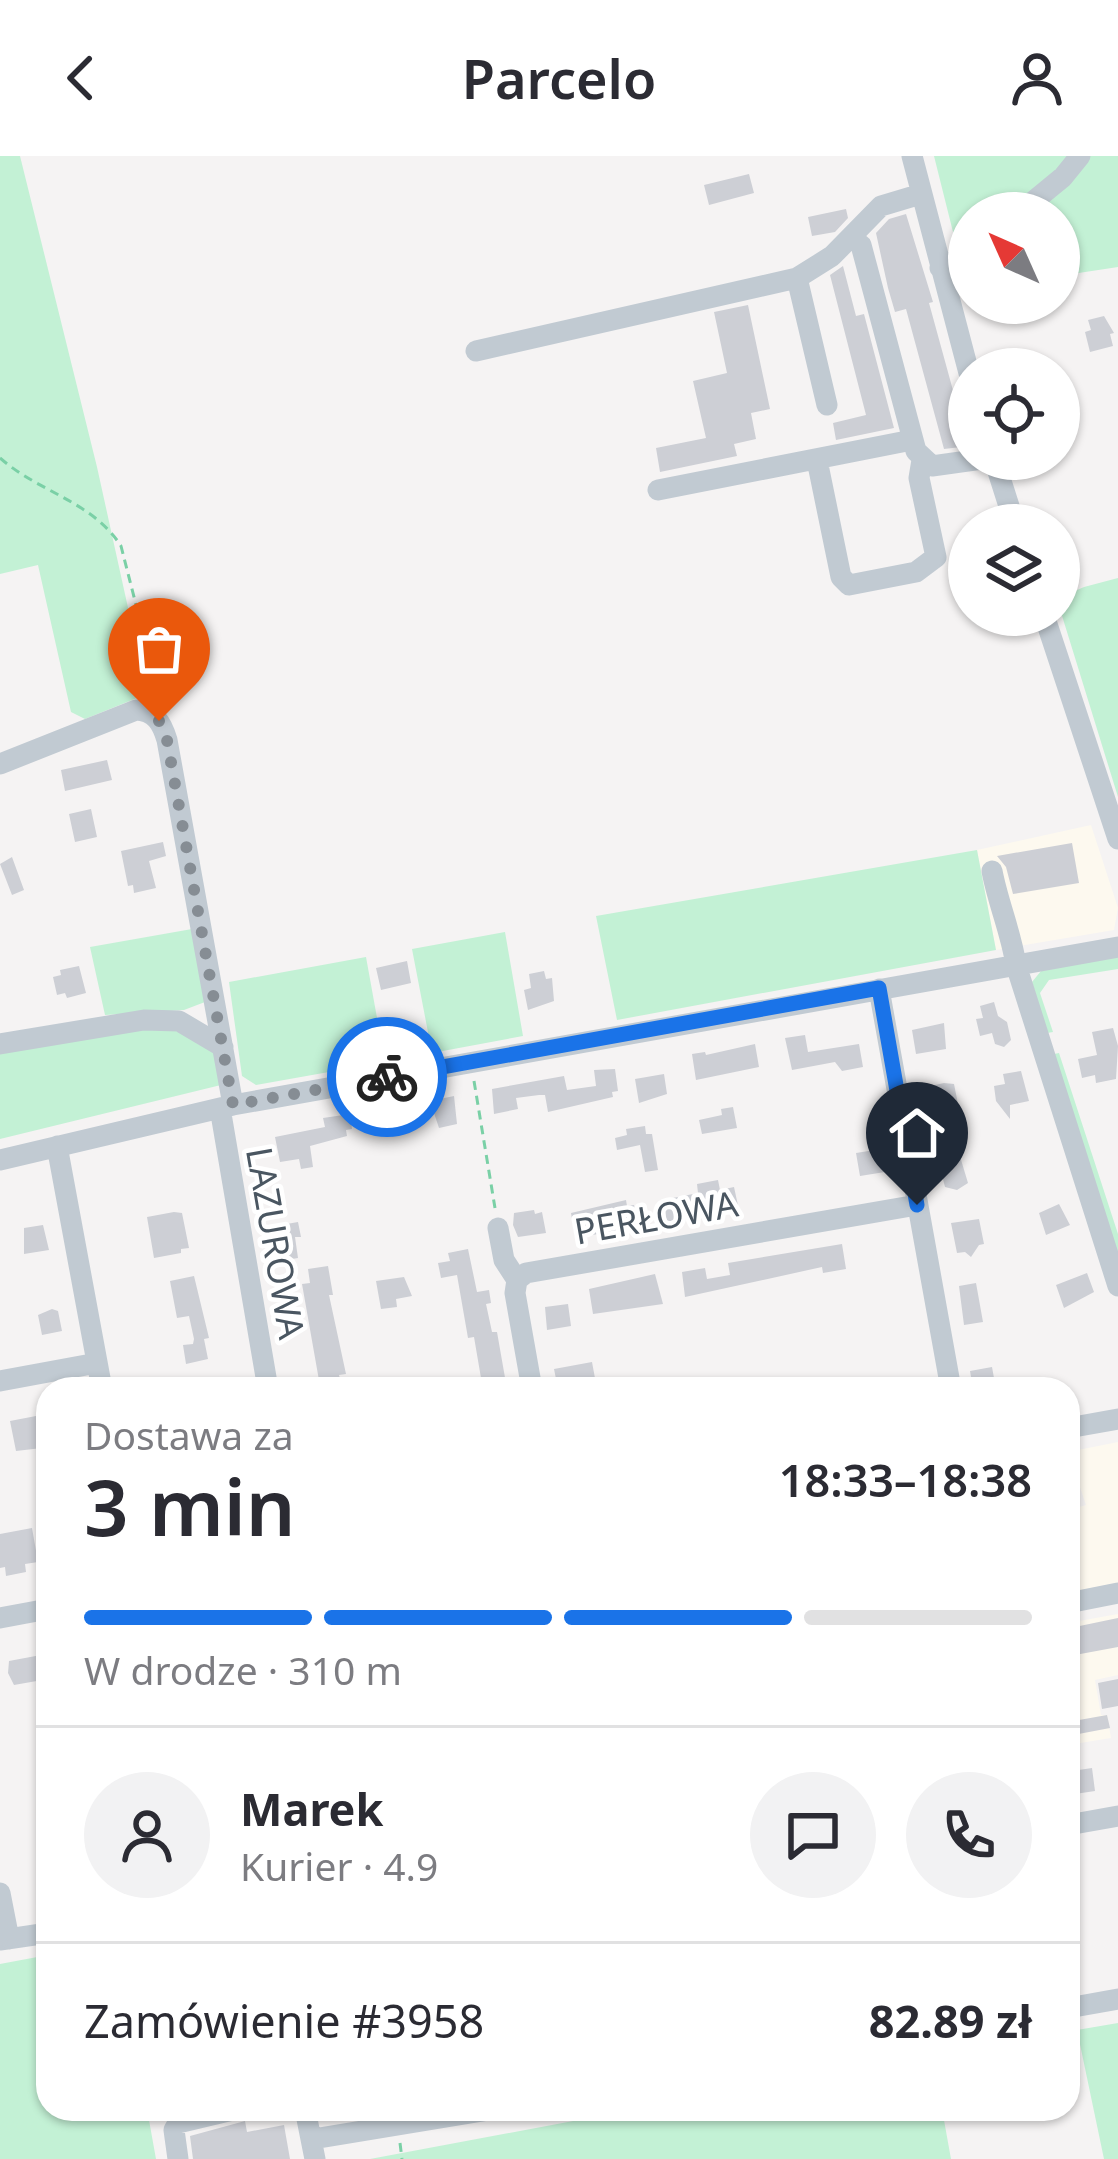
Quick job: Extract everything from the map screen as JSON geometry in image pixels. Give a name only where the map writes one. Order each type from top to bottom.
[{"type":"street","points":[[912,156],[962,348]]},
{"type":"street","points":[[1045,192],[1080,156]]},
{"type":"street","points":[[476,351],[797,278],[832,256],[881,206],[921,194]]},
{"type":"street","points":[[817,460],[841,577],[849,585],[916,572],[936,557],[917,450],[861,245]]},
{"type":"street","points":[[940,268],[948,264]]},
{"type":"street","points":[[797,278],[827,405]]},
{"type":"street","points":[[658,490],[817,460],[917,450],[948,465]]},
{"type":"street","points":[[1051,636],[1118,839]]},
{"type":"street","points":[[0,764],[126,713],[152,713]]},
{"type":"street","name":"LAZUROWA","points":[[152,713],[167,740],[216,1002],[226,1106],[266,1377]]},
{"type":"street","points":[[992,871],[1016,965],[1118,1286]]},
{"type":"street","points":[[0,1160],[226,1106],[1118,947]]},
{"type":"street","points":[[879,988],[949,1377]]},
{"type":"street","points":[[0,1044],[144,1020],[179,1021],[216,1002]]},
{"type":"street","points":[[179,1021],[223,1047]]},
{"type":"street","points":[[57,1146],[100,1377]]},
{"type":"street","name":"PERŁOWA","points":[[517,1280],[533,1271],[917,1205]]},
{"type":"street","points":[[498,1228],[504,1261],[517,1280],[515,1299],[530,1377]]},
{"type":"street","points":[[0,1381],[97,1363]]},
{"type":"street","points":[[1080,1426],[1118,1419]]},
{"type":"street","points":[[1080,1601],[1118,1593]]},
{"type":"street","points":[[0,1618],[36,1612]]},
{"type":"street","points":[[1080,1823],[1118,1816]]},
{"type":"street","points":[[0,1893],[4,1940],[36,1935]]},
{"type":"street","points":[[1080,2006],[1118,1999]]},
{"type":"street","points":[[178,2159],[175,2126],[192,2121]]},
{"type":"street","points":[[314,2149],[366,2132],[399,2133],[447,2121]]},
{"type":"path","points":[[0,458],[22,478],[98,516],[122,546],[161,690],[152,713]]},
{"type":"path","points":[[470,1062],[498,1228]]},
{"type":"shaded area","points":[[1091,825],[1118,908],[1114,930],[996,950],[977,850]]},
{"type":"shaded area","points":[[1118,1442],[1118,1584],[1080,1591],[1080,1507],[1086,1505],[1080,1487],[1080,1450]]},
{"type":"shaded area","points":[[1118,1614],[1118,1675],[1095,1680],[1111,1738],[1080,1743],[1080,1621]]},
{"type":"green space","points":[[0,156],[20,156],[147,694],[85,719],[71,712],[38,565],[0,574]]},
{"type":"green space","points":[[934,156],[1118,156],[1118,267],[1080,273],[1080,192],[948,192],[948,212]]},
{"type":"green space","points":[[1118,578],[1118,797],[1068,636],[1080,636],[1080,589]]},
{"type":"green space","points":[[977,850],[996,950],[617,1020],[596,916]]},
{"type":"green space","points":[[192,929],[205,1002],[184,1010],[105,1015],[90,947]]},
{"type":"green space","points":[[505,932],[523,1036],[432,1053],[412,949]]},
{"type":"green space","points":[[1118,956],[1118,969],[1049,980],[1040,993],[1053,1032],[1047,1033],[1032,982],[1041,971]]},
{"type":"green space","points":[[366,957],[385,1062],[256,1085],[242,1076],[229,982]]},
{"type":"green space","points":[[163,1025],[214,1048],[221,1085],[0,1139],[0,1050]]},
{"type":"green space","points":[[1059,1053],[1118,1234],[1118,1256],[1054,1054]]},
{"type":"green space","points":[[36,1957],[36,2121],[149,2121],[156,2159],[0,2159],[0,1964]]},
{"type":"green space","points":[[1118,2023],[1118,2159],[1104,2159],[1080,2029]]},
{"type":"green space","points":[[573,2121],[944,2121],[951,2159],[370,2159]]},
{"type":"building","points":[[749,174],[754,193],[709,205],[704,185]]},
{"type":"building","points":[[846,209],[848,218],[835,232],[812,236],[808,217]]},
{"type":"building","points":[[906,214],[933,302],[929,303],[948,372],[948,449],[944,449],[906,309],[895,312],[888,288],[876,233],[889,219]]},
{"type":"building","points":[[843,266],[856,316],[864,314],[894,428],[836,440],[833,423],[866,415],[830,275]]},
{"type":"building","points":[[748,305],[770,409],[751,413],[756,439],[734,444],[737,456],[660,472],[656,448],[706,438],[693,381],[727,373],[714,312]]},
{"type":"building","points":[[1104,316],[1114,333],[1110,334],[1113,346],[1090,352],[1085,332],[1091,330],[1088,320]]},
{"type":"building","points":[[107,760],[112,780],[65,791],[61,770]]},
{"type":"building","points":[[91,809],[97,837],[75,842],[69,814]]},
{"type":"building","points":[[163,842],[166,856],[149,861],[156,888],[134,893],[133,885],[128,886],[121,851]]},
{"type":"building","points":[[1072,843],[1079,883],[1013,894],[1006,867],[997,856]]},
{"type":"building","points":[[12,857],[24,890],[12,895],[0,864]]},
{"type":"building","points":[[407,961],[411,983],[381,990],[376,968]]},
{"type":"building","points":[[79,966],[86,993],[67,998],[65,993],[57,995],[53,977],[61,975],[60,970]]},
{"type":"building","points":[[544,971],[546,979],[552,978],[554,1001],[528,1010],[524,990],[531,988],[529,974]]},
{"type":"building","points":[[994,1002],[998,1016],[1007,1022],[1011,1040],[1004,1047],[995,1044],[992,1033],[980,1036],[976,1019],[983,1018],[980,1006]]},
{"type":"building","points":[[944,1023],[946,1049],[916,1054],[912,1030]]},
{"type":"building","points":[[1113,1028],[1118,1046],[1116,1079],[1096,1083],[1095,1075],[1082,1078],[1078,1059],[1097,1055],[1092,1032]]},
{"type":"building","points":[[805,1035],[808,1052],[859,1044],[863,1067],[842,1071],[835,1062],[792,1070],[785,1038]]},
{"type":"building","points":[[755,1044],[759,1067],[696,1080],[692,1054]]},
{"type":"building","points":[[615,1069],[618,1091],[612,1092],[613,1097],[548,1112],[545,1095],[516,1098],[518,1109],[494,1114],[492,1089],[564,1076],[567,1090],[596,1086],[594,1070]]},
{"type":"building","points":[[1021,1071],[1029,1101],[1010,1105],[1010,1119],[996,1101],[994,1086],[1005,1084],[1003,1074]]},
{"type":"building","points":[[664,1074],[667,1094],[639,1103],[635,1079]]},
{"type":"building","points":[[954,1084],[958,1104],[948,1106],[949,1112],[931,1115],[926,1087]]},
{"type":"building","points":[[454,1096],[457,1124],[439,1128],[430,1101]]},
{"type":"building","points":[[733,1107],[737,1128],[702,1134],[699,1120]]},
{"type":"building","points":[[350,1114],[352,1129],[346,1130],[347,1136],[310,1146],[313,1167],[301,1169],[299,1159],[280,1162],[275,1137],[325,1127],[323,1118]]},
{"type":"building","points":[[645,1126],[646,1134],[652,1134],[658,1170],[645,1172],[640,1145],[617,1150],[615,1138],[627,1135],[626,1129]]},
{"type":"building","points":[[881,1149],[885,1172],[860,1176],[856,1153]]},
{"type":"building","points":[[959,1153],[968,1183],[957,1190],[945,1187],[937,1156]]},
{"type":"building","points":[[718,1180],[720,1190],[734,1187],[739,1210],[667,1223],[663,1200],[698,1193],[697,1184]]},
{"type":"building","points":[[626,1200],[627,1206],[634,1205],[639,1229],[575,1237],[571,1213]]},
{"type":"building","points":[[1059,1204],[1070,1225],[1046,1235],[1039,1213]]},
{"type":"building","points":[[534,1210],[535,1214],[542,1212],[546,1233],[518,1237],[514,1213]]},
{"type":"building","points":[[182,1213],[189,1248],[154,1258],[147,1217]]},
{"type":"building","points":[[979,1219],[984,1244],[971,1257],[957,1253],[951,1223]]},
{"type":"building","points":[[298,1222],[298,1258],[286,1260],[281,1225]]},
{"type":"building","points":[[43,1225],[49,1250],[24,1254],[24,1228]]},
{"type":"building","points":[[842,1244],[846,1269],[823,1273],[822,1267],[685,1297],[682,1272],[705,1268],[707,1279],[730,1275],[728,1263]]},
{"type":"building","points":[[468,1249],[477,1292],[489,1290],[491,1303],[486,1304],[492,1332],[497,1332],[505,1377],[481,1377],[474,1337],[468,1338],[457,1275],[441,1278],[438,1263],[450,1261],[448,1253]]},
{"type":"building","points":[[328,1266],[333,1295],[329,1295],[346,1374],[340,1377],[318,1377],[302,1284],[310,1283],[308,1269]]},
{"type":"building","points":[[1087,1273],[1094,1292],[1064,1308],[1056,1285]]},
{"type":"building","points":[[655,1274],[663,1304],[593,1314],[589,1289]]},
{"type":"building","points":[[194,1276],[209,1338],[204,1339],[208,1359],[186,1364],[183,1345],[193,1344],[194,1339],[189,1316],[177,1318],[170,1281]]},
{"type":"building","points":[[404,1277],[412,1296],[396,1299],[397,1307],[381,1309],[376,1281]]},
{"type":"building","points":[[976,1283],[983,1322],[964,1325],[959,1286]]},
{"type":"building","points":[[568,1304],[571,1326],[547,1330],[545,1307]]},
{"type":"building","points":[[58,1311],[62,1331],[42,1335],[38,1315]]},
{"type":"building","points":[[592,1362],[595,1377],[556,1377],[554,1369]]},
{"type":"building","points":[[992,1367],[994,1377],[971,1377],[970,1371]]},
{"type":"building","points":[[36,1416],[36,1449],[16,1451],[10,1421]]},
{"type":"building","points":[[32,1528],[36,1562],[25,1564],[26,1572],[6,1576],[5,1567],[0,1568],[0,1534]]},
{"type":"building","points":[[1118,1618],[1118,1647],[1080,1654],[1080,1626]]},
{"type":"building","points":[[36,1656],[36,1681],[14,1685],[9,1661]]},
{"type":"building","points":[[1118,1679],[1118,1706],[1102,1709],[1098,1683]]},
{"type":"building","points":[[1107,1715],[1110,1728],[1080,1734],[1080,1720]]},
{"type":"building","points":[[1092,1768],[1095,1791],[1080,1793],[1080,1770]]},
{"type":"building","points":[[245,2121],[247,2132],[284,2125],[290,2159],[193,2159],[190,2136]]},
{"type":"way so far","points":[[159,721],[167,740],[233,1105],[387,1077]]},
{"type":"route","points":[[387,1077],[879,988],[917,1205]]}]
